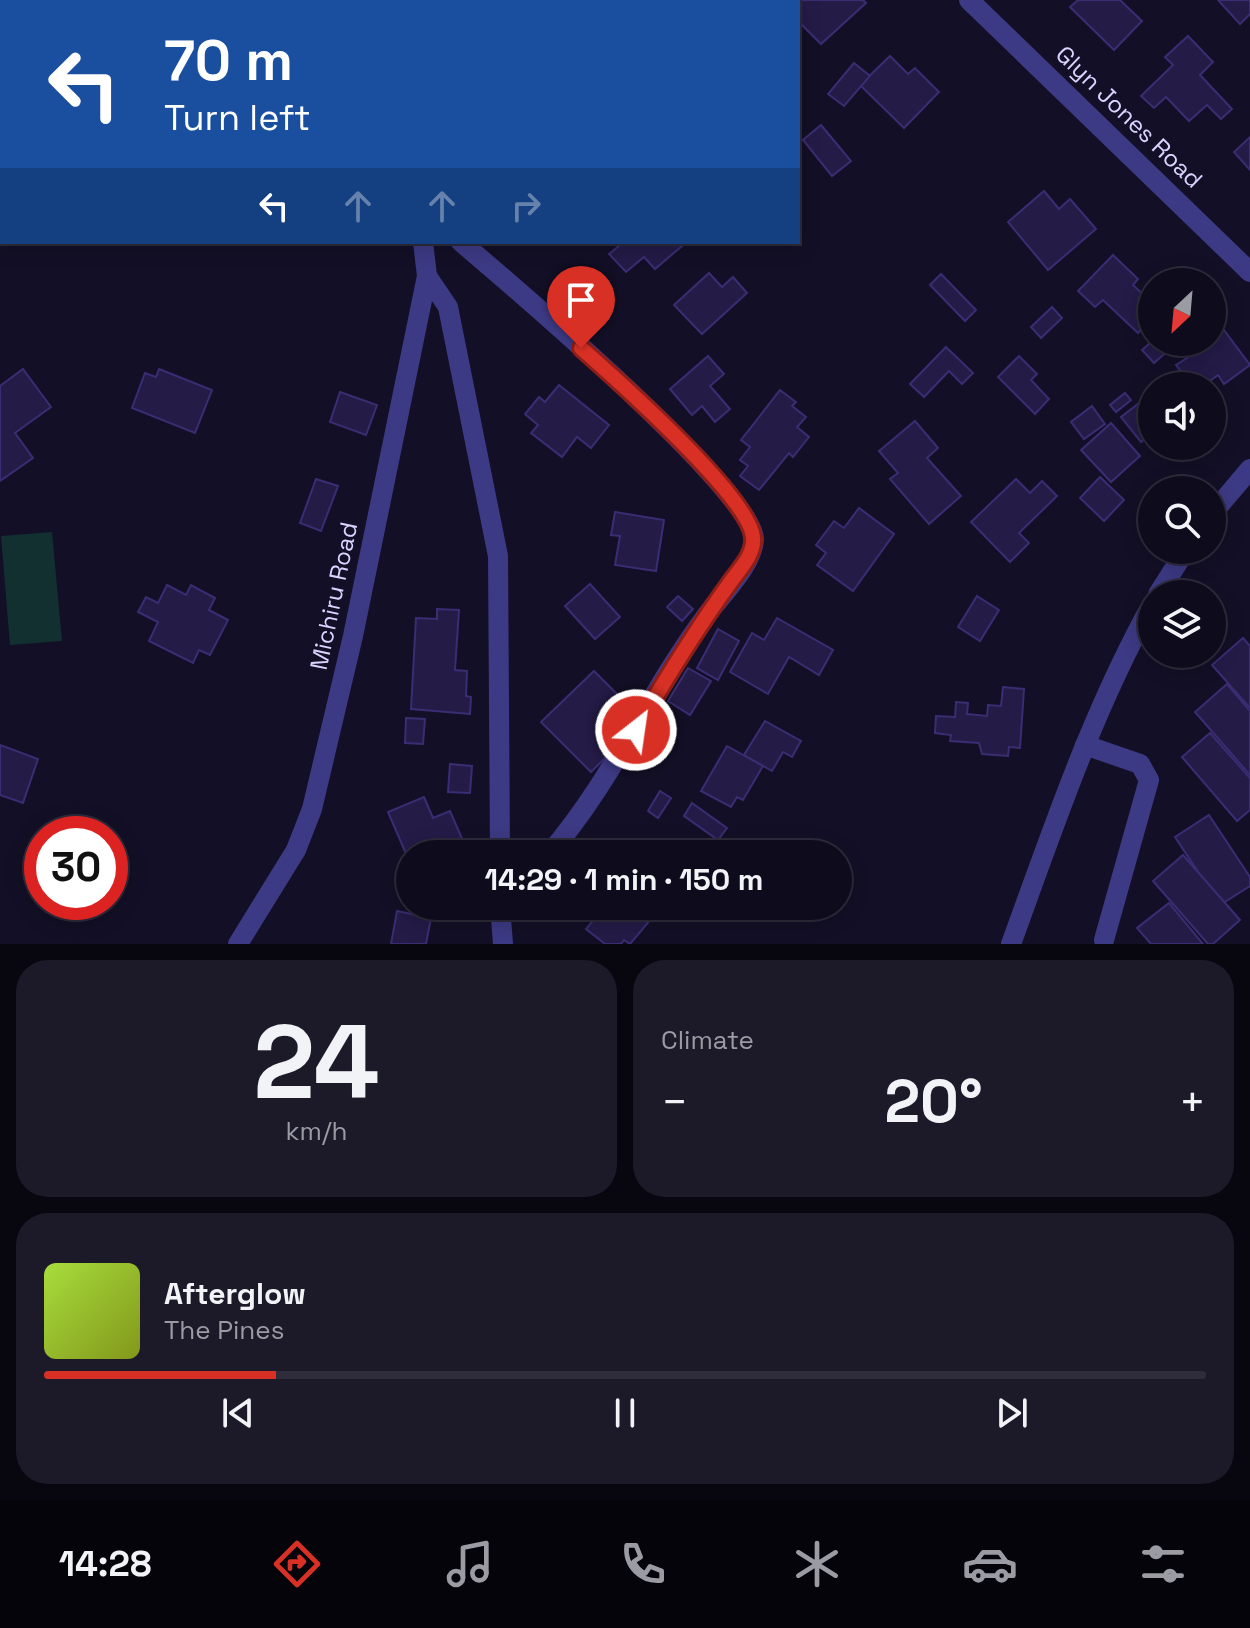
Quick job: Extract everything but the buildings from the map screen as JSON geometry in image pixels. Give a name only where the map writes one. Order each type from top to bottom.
[{"type":"street","name":"Glyn Jones Road","points":[[969,0],[1250,272]]},
{"type":"street","name":"Michiru Road","points":[[238,944],[296,850],[312,809],[359,608],[427,276],[423,244]]},
{"type":"street","points":[[463,244],[673,432],[745,516],[754,538],[748,559],[697,628],[625,750],[561,840]]},
{"type":"street","points":[[427,276],[448,307],[498,556],[500,840]]},
{"type":"street","points":[[1226,497],[1250,469]]},
{"type":"street","points":[[1011,944],[1085,745],[1138,629]]},
{"type":"street","points":[[1085,745],[1140,764],[1149,780],[1104,940]]},
{"type":"street","points":[[502,920],[503,944]]},
{"type":"green space","points":[[52,532],[62,641],[10,645],[1,536]]},
{"type":"route","points":[[581,348],[673,432],[745,516],[754,538],[748,559],[697,628],[636,730]]}]
